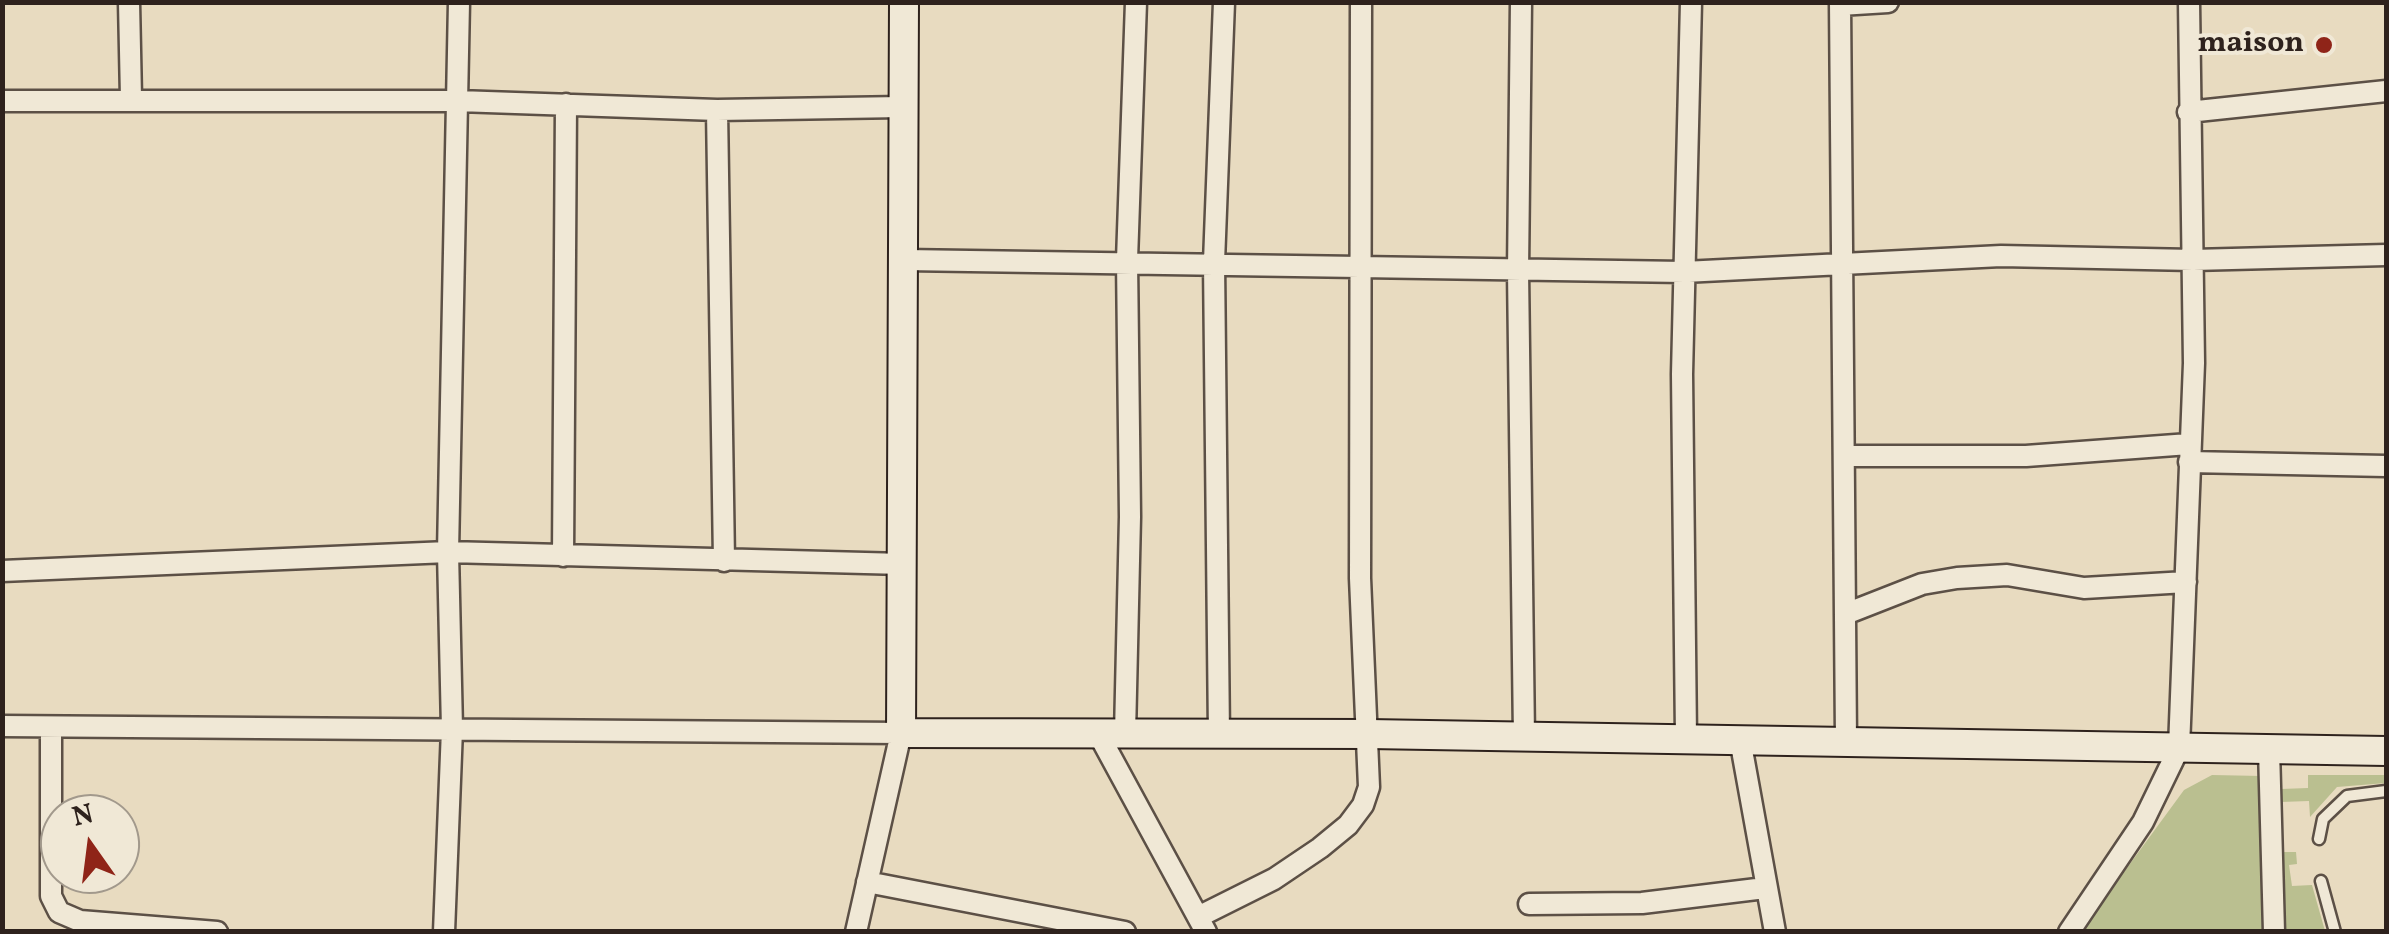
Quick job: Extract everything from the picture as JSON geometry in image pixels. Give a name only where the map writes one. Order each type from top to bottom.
[{"type":"street","points":[[130,2],[132,98]]},
{"type":"street","points":[[444,932],[452,728],[448,552],[459,2]]},
{"type":"street","points":[[856,932],[901,733],[904,2]]},
{"type":"street","points":[[1136,2],[1127,260],[1130,517],[1112,734],[1202,924],[1348,826],[1369,787],[1360,578],[1364,270],[1361,2]]},
{"type":"street","points":[[1219,736],[1214,262],[1224,2]]},
{"type":"street","points":[[1521,2],[1518,272],[1524,737]]},
{"type":"street","points":[[1686,738],[1684,272],[1690,2]]},
{"type":"street","points":[[1846,740],[1848,613],[1840,4],[1888,2]]},
{"type":"street","points":[[2068,932],[2143,822],[2178,748],[2193,260],[2188,2]]},
{"type":"street","points":[[2188,112],[2386,91]]},
{"type":"street","points":[[2,101],[458,100],[717,110],[902,107]]},
{"type":"street","points":[[563,556],[566,104]]},
{"type":"street","points":[[717,110],[724,561]]},
{"type":"street","points":[[904,260],[1127,260],[1364,270],[1684,272],[2000,256],[2193,260],[2386,255]]},
{"type":"street","points":[[1844,456],[2189,453],[2386,466]]},
{"type":"street","points":[[2,572],[448,552],[904,564]]},
{"type":"street","points":[[1848,613],[1922,584],[1957,578],[2007,576],[2084,588],[2186,582]]},
{"type":"street","points":[[2,726],[1369,734],[2386,750]]},
{"type":"street","points":[[51,727],[51,896],[60,912],[80,920],[217,932]]},
{"type":"street","points":[[1740,738],[1775,932]]},
{"type":"street","points":[[2269,749],[2274,932]]},
{"type":"street","points":[[867,882],[1125,932]]},
{"type":"street","points":[[1528,904],[1642,903],[1765,888]]},
{"type":"lane","points":[[2320,838],[2323,820],[2348,796],[2386,792]]},
{"type":"lane","points":[[2321,881],[2335,932]]},
{"type":"green space","points":[[2212,775],[2262,776],[2263,931],[2080,932],[2184,790]]},
{"type":"green space","points":[[2308,775],[2386,775],[2386,783],[2337,787],[2310,817],[2309,801],[2281,802],[2281,789],[2308,788]]},
{"type":"green space","points":[[2279,852],[2296,852],[2297,864],[2289,865],[2292,886],[2312,885],[2325,931],[2282,931]]},
{"type":"place","name":"maison","points":[[2324,45]]}]
